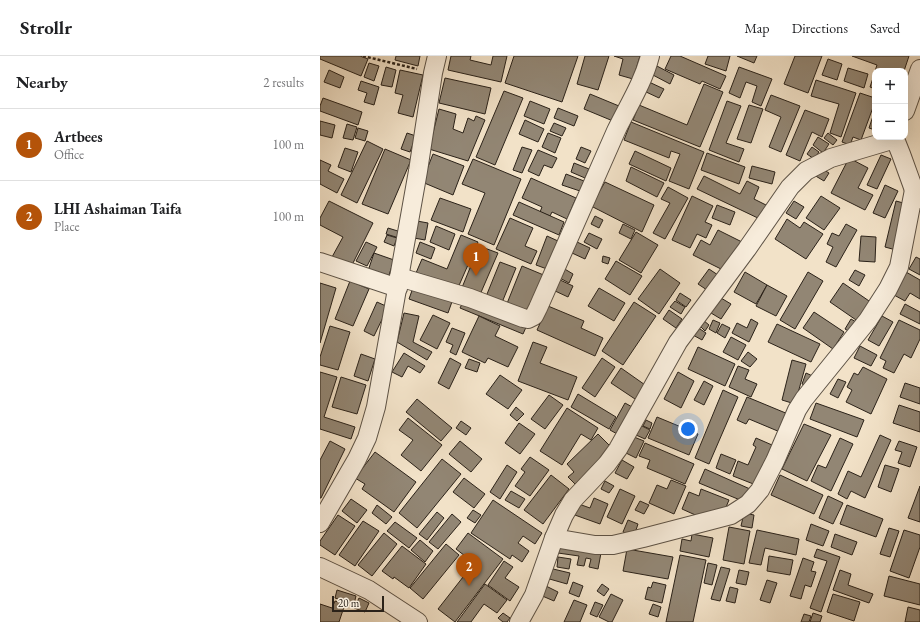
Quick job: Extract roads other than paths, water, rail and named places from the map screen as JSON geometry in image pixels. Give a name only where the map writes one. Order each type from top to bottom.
[{"type":"street","points":[[320,262],[398,283],[470,298],[523,318],[534,316],[542,301],[620,122],[638,89],[647,68],[650,56]]},
{"type":"street","points":[[320,523],[357,459],[367,438],[376,407],[418,171],[435,64]]},
{"type":"street","points":[[908,104],[920,69]]},
{"type":"street","points":[[519,622],[534,595],[554,538],[564,515],[573,500],[607,464],[618,449],[678,342],[747,249],[790,186],[806,171],[830,158],[888,140]]},
{"type":"street","points":[[554,538],[594,545],[613,545],[731,515],[748,504],[760,490],[797,410],[804,399],[868,320],[888,289],[898,267],[917,195],[896,140]]},
{"type":"street","points":[[320,567],[370,590],[418,622]]},
{"type":"place","name":"Artbees","points":[[476,276]]},
{"type":"place","name":"LHI Ashaiman Taifa","points":[[469,586]]}]
